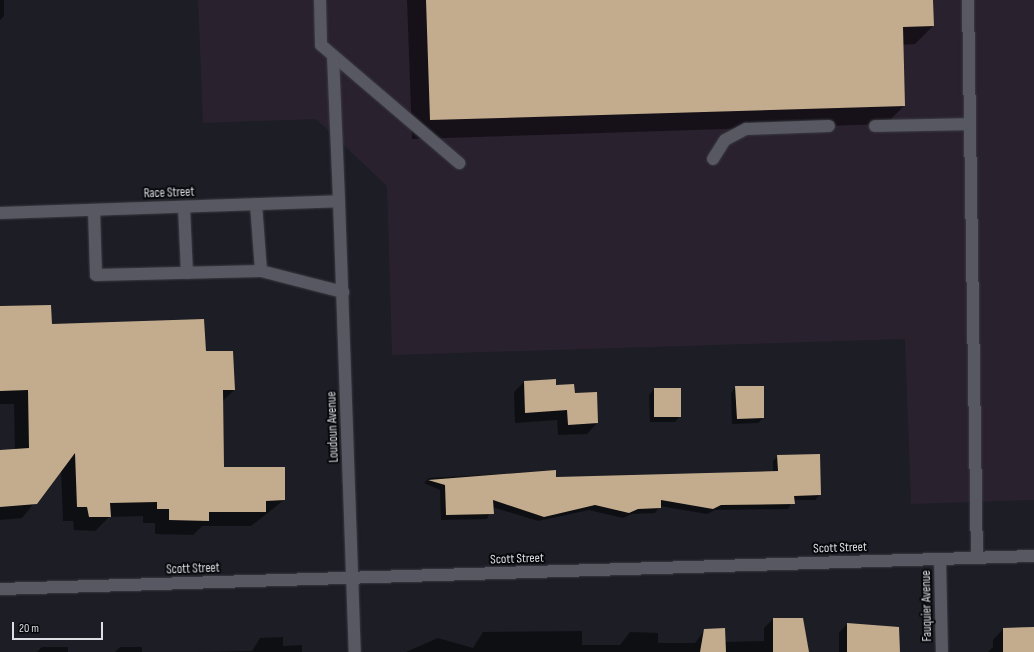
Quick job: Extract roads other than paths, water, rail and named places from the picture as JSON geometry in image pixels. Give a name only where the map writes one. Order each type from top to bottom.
[{"type":"street","points":[[320,0],[321,44],[333,56],[460,163]]},
{"type":"street","points":[[968,0],[977,558]]},
{"type":"street","name":"Loudoun Avenue","points":[[333,56],[343,292],[355,652]]},
{"type":"street","points":[[875,126],[970,124]]},
{"type":"street","points":[[713,160],[725,140],[746,129],[829,126]]},
{"type":"street","name":"Race Street","points":[[0,213],[339,201]]},
{"type":"street","points":[[256,204],[261,271]]},
{"type":"street","points":[[184,207],[187,273]]},
{"type":"street","points":[[94,210],[96,275],[261,271],[343,292]]},
{"type":"street","name":"Scott Street","points":[[0,589],[1034,556]]},
{"type":"street","name":"Fauquier Avenue","points":[[940,559],[942,652]]}]
